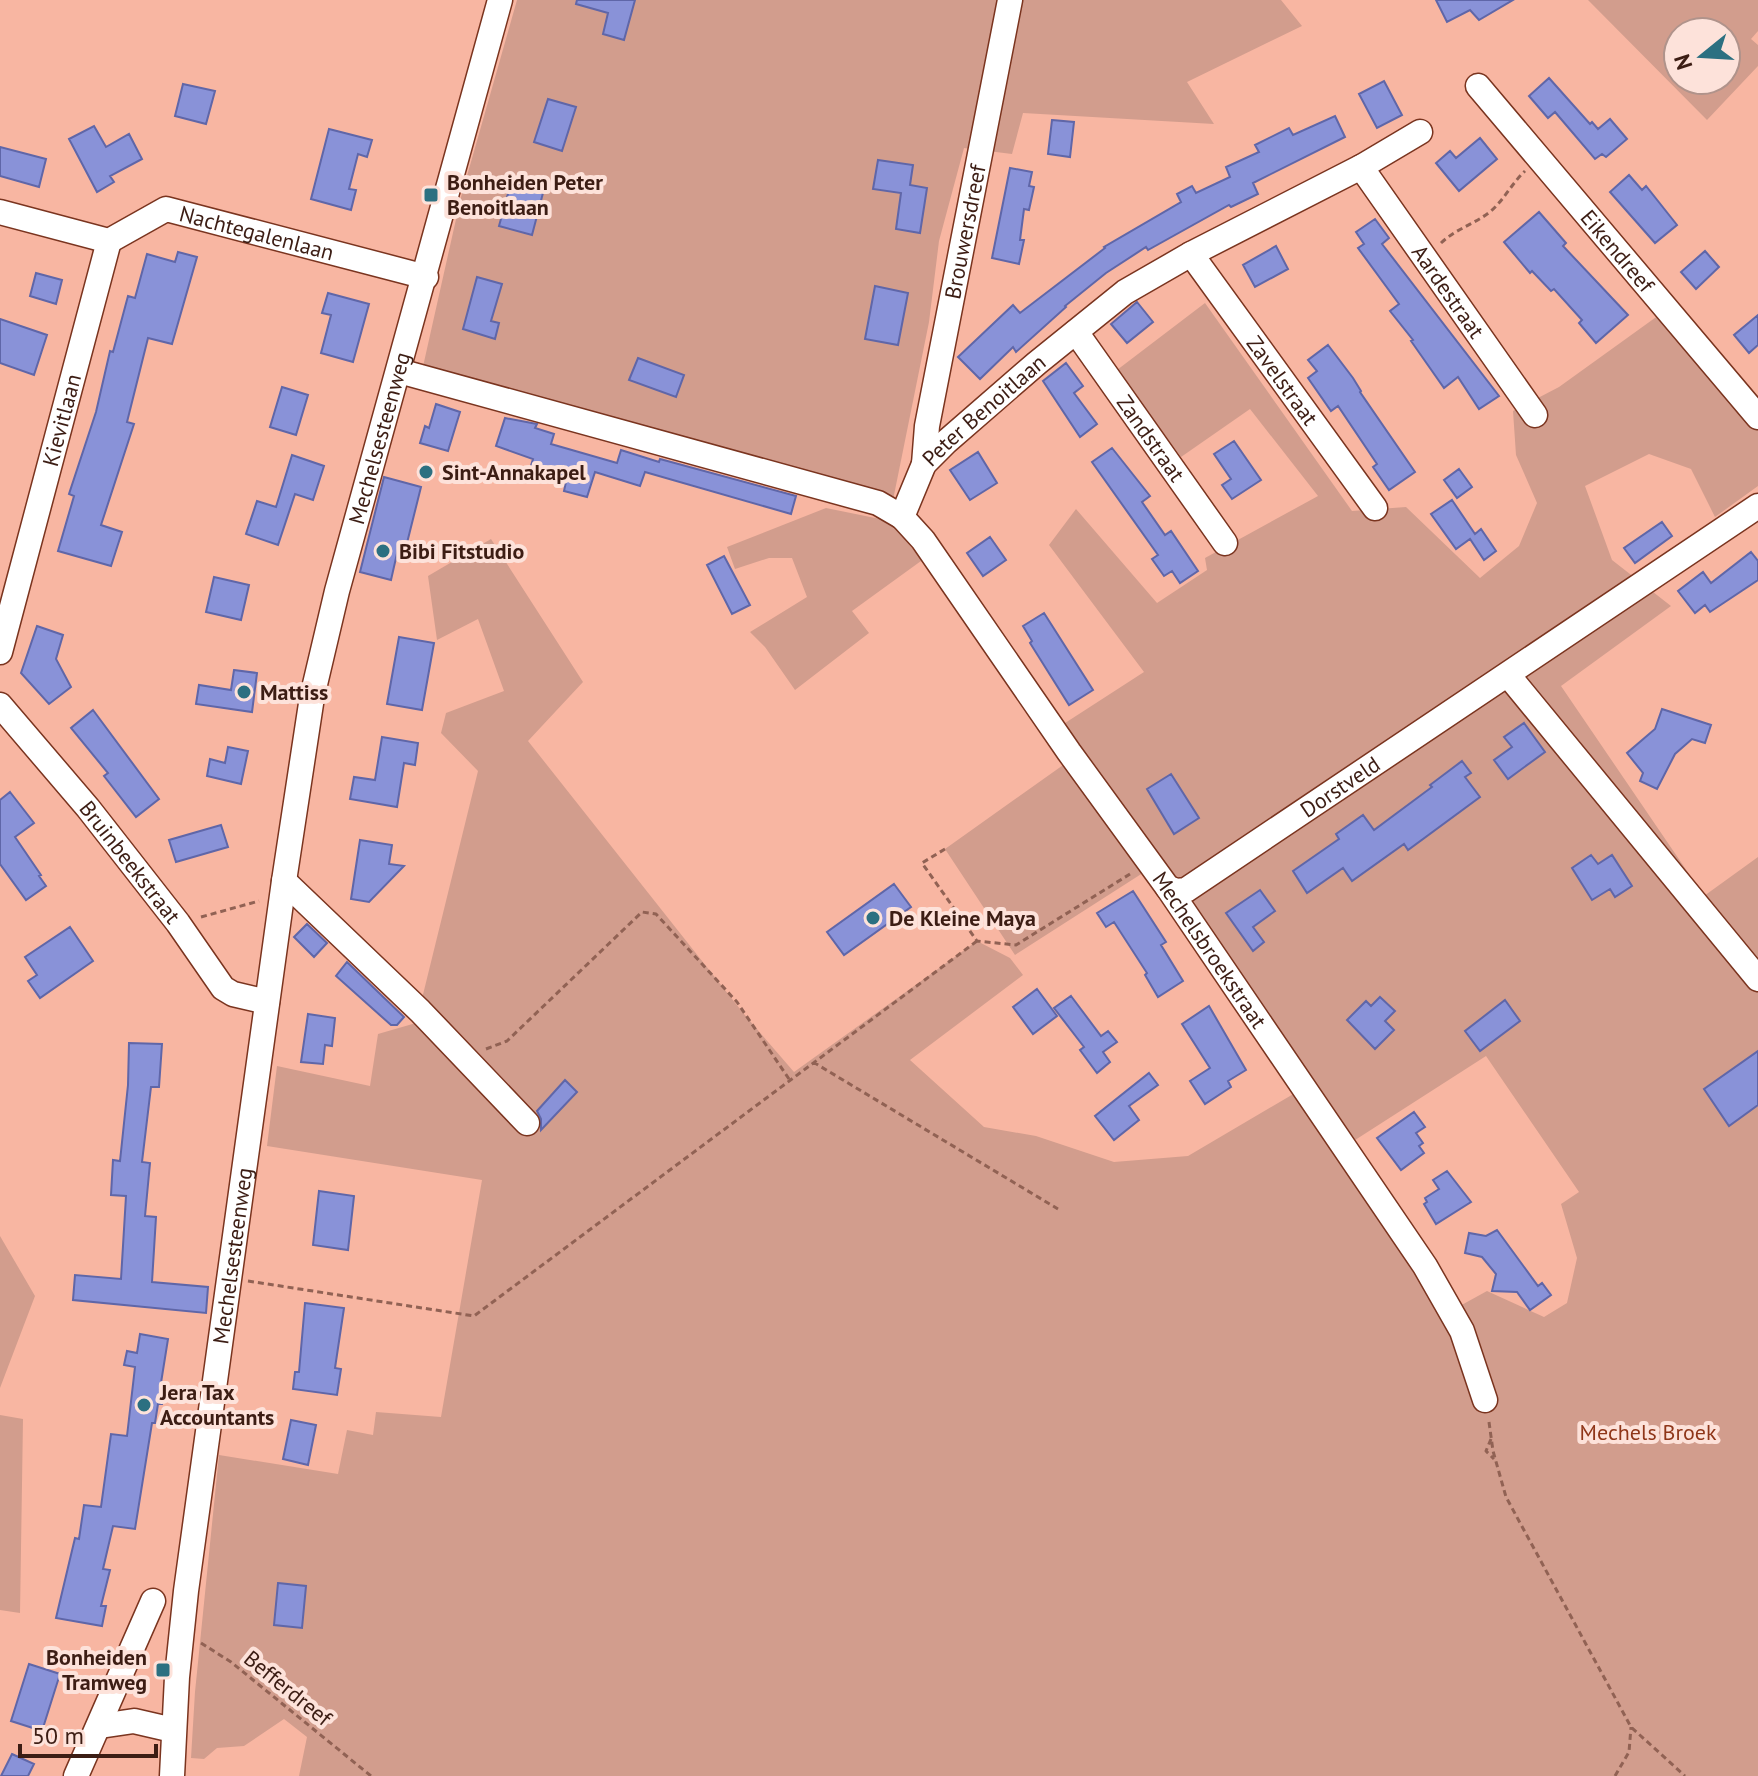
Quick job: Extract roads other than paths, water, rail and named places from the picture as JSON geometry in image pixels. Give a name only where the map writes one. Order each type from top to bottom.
[{"type":"street","name":"Mechelsesteenweg","points":[[172,1776],[181,1631],[283,888],[315,682],[337,591],[500,0]]},
{"type":"street","name":"Brouwersdreef","points":[[924,464],[927,426],[1010,0]]},
{"type":"street","name":"Eikendreef","points":[[1478,86],[1758,417]]},
{"type":"street","name":"Peter Benoitlaan","points":[[902,517],[924,464],[1025,372],[1125,292],[1191,254],[1361,167],[1420,132]]},
{"type":"street","name":"Aardestraat","points":[[1361,167],[1535,415]]},
{"type":"street","name":"Nachtegalenlaan","points":[[109,241],[166,209],[426,277]]},
{"type":"street","points":[[0,212],[109,241]]},
{"type":"street","name":"Kievitlaan","points":[[0,652],[6,601],[109,241]]},
{"type":"street","name":"Zavelstraat","points":[[1191,254],[1375,508]]},
{"type":"street","name":"Zandstraat","points":[[1076,332],[1225,543]]},
{"type":"street","points":[[399,371],[878,503],[902,517]]},
{"type":"street","name":"Dorstveld","points":[[1168,888],[1186,890],[1758,506]]},
{"type":"street","name":"Mechelsbroekstraat","points":[[902,517],[923,540],[1168,888],[1425,1266],[1462,1331],[1485,1400]]},
{"type":"street","points":[[1508,675],[1758,979]]},
{"type":"street","name":"Bruinbeekstraat","points":[[0,705],[88,808],[178,923],[223,988],[233,994],[267,1002]]},
{"type":"street","points":[[283,888],[388,979],[527,1123]]},
{"type":"street","points":[[76,1776],[153,1601]]},
{"type":"street","points":[[100,1726],[134,1721],[173,1730]]},
{"type":"place","name":"Bonheiden Peter Benoitlaan","points":[[431,195]]},
{"type":"place","name":"Sint-Annakapel","points":[[426,472]]},
{"type":"place","name":"Bibi Fitstudio","points":[[383,551]]},
{"type":"place","name":"Mattiss","points":[[244,692]]},
{"type":"place","name":"De Kleine Maya","points":[[873,918]]},
{"type":"place","name":"Jera Tax Accountants","points":[[144,1405]]},
{"type":"place","name":"Bonheiden Tramweg","points":[[163,1670]]},
{"type":"park label","name":"Mechels Broek","points":[[1648,1432]]}]
